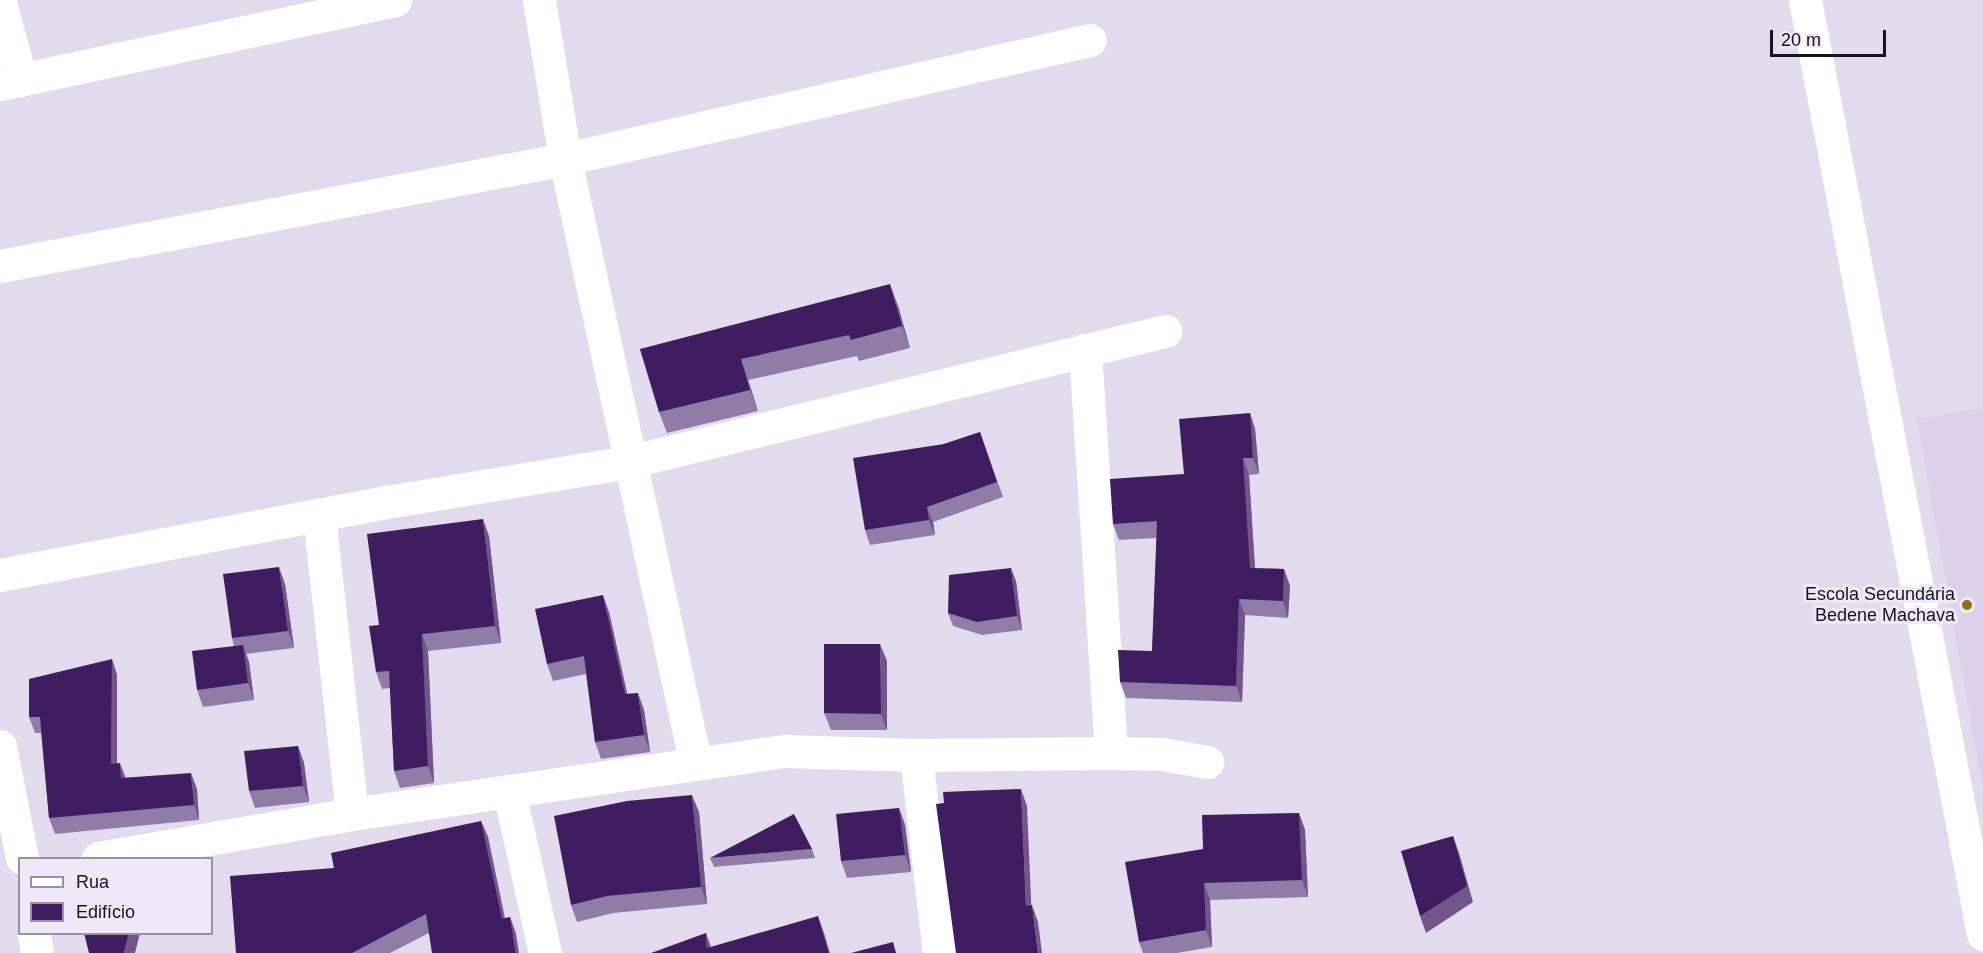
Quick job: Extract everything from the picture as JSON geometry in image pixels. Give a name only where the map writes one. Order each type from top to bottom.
[{"type":"street","points":[[0,3],[11,82],[395,0]]},
{"type":"street","points":[[539,0],[565,159],[628,462],[695,761]]},
{"type":"street","points":[[1805,0],[1983,934]]},
{"type":"street","points":[[0,266],[565,159],[1090,40]]},
{"type":"street","points":[[0,575],[319,515],[628,462],[1165,331]]},
{"type":"street","points":[[1085,350],[1111,753]]},
{"type":"street","points":[[319,515],[352,814]]},
{"type":"street","points":[[0,746],[22,857]]},
{"type":"street","points":[[104,857],[352,814],[695,761],[785,751],[916,755],[1162,754],[1207,762]]},
{"type":"street","points":[[916,755],[939,953]]},
{"type":"street","points":[[509,791],[545,953]]},
{"type":"street","points":[[0,875],[18,872]]},
{"type":"street","points":[[34,935],[37,953]]},
{"type":"shaded area","name":"Escola Secundária Bedene Machava","points":[[1983,408],[1983,790],[1917,419]]},
{"type":"building","points":[[890,284],[902,326],[851,340],[849,335],[741,359],[750,390],[659,412],[640,349]]},
{"type":"building","points":[[1250,413],[1253,458],[1243,458],[1250,568],[1284,569],[1283,601],[1239,599],[1236,686],[1120,682],[1118,650],[1152,651],[1157,521],[1113,524],[1110,479],[1184,474],[1179,419]]},
{"type":"building","points":[[980,432],[997,482],[927,507],[929,520],[865,530],[853,458],[944,444]]},
{"type":"building","points":[[483,519],[495,626],[422,634],[428,766],[394,771],[389,671],[376,672],[369,626],[379,625],[367,534]]},
{"type":"building","points":[[279,567],[288,631],[232,638],[223,574]]},
{"type":"building","points":[[1011,568],[1017,616],[977,622],[948,613],[949,575]]},
{"type":"building","points":[[603,595],[625,694],[638,693],[644,735],[595,742],[584,656],[547,664],[535,609]]},
{"type":"building","points":[[824,644],[880,644],[881,714],[824,713]]},
{"type":"building","points":[[243,645],[248,683],[197,690],[192,651]]},
{"type":"building","points":[[112,659],[111,764],[120,763],[121,778],[191,773],[194,805],[49,818],[40,717],[29,717],[29,679]]},
{"type":"building","points":[[298,746],[303,786],[249,791],[244,751]]},
{"type":"building","points":[[1021,789],[1026,906],[1032,905],[1038,953],[956,953],[936,804],[944,803],[943,792]]},
{"type":"building","points":[[692,795],[701,887],[607,896],[571,905],[554,816],[627,801]]},
{"type":"building","points":[[899,808],[905,855],[841,861],[836,814]]},
{"type":"building","points":[[1299,813],[1302,880],[1204,883],[1206,930],[1139,942],[1125,862],[1203,849],[1202,815]]},
{"type":"building","points":[[794,814],[812,849],[710,858]]},
{"type":"building","points":[[481,821],[502,919],[510,917],[516,953],[432,953],[426,914],[352,953],[236,953],[230,876],[334,868],[331,853]]},
{"type":"building","points":[[1453,836],[1467,886],[1420,916],[1401,851]]},
{"type":"building","points":[[818,916],[829,953],[651,953],[706,933],[707,948]]},
{"type":"building","points":[[84,935],[128,935],[124,953],[89,953]]},
{"type":"building","points":[[893,942],[896,953],[851,953]]},
{"type":"place","name":"Escola Secundária Bedene Machava","points":[[1967,605]]}]
